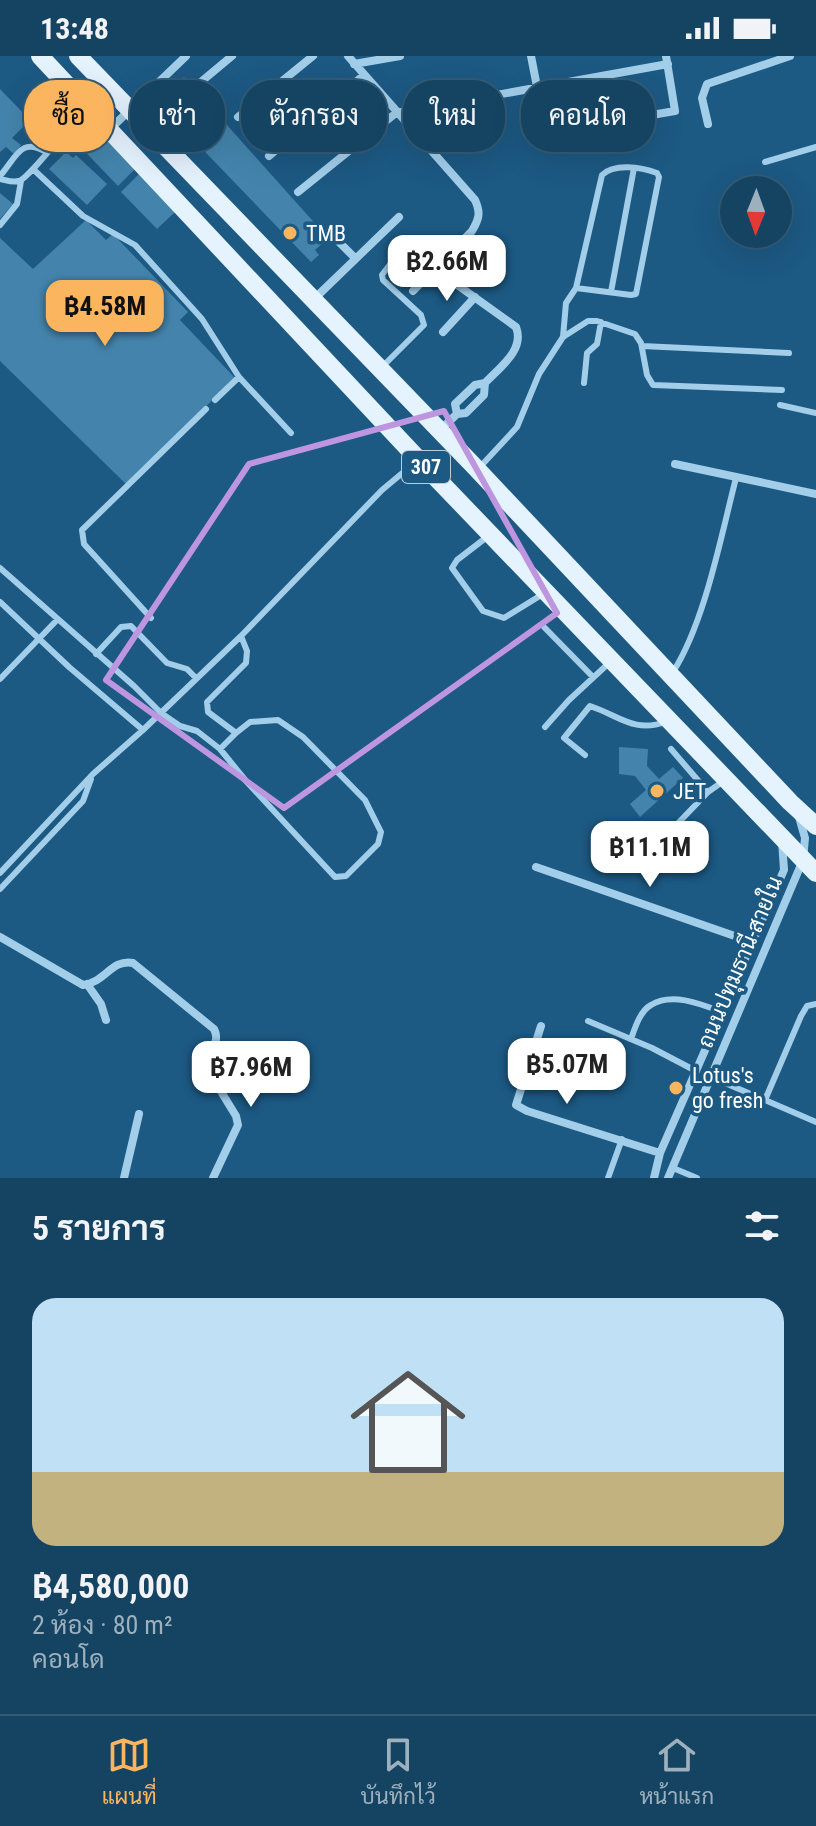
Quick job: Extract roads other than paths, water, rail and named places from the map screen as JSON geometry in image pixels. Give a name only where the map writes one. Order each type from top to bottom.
[{"type":"main road","name":"307","points":[[40,56],[64,80]]},
{"type":"main road","name":"307","points":[[78,56],[816,826]]},
{"type":"main road","name":"307","points":[[114,133],[418,459],[809,866]]},
{"type":"main road","points":[[402,441],[411,445],[422,444],[433,425]]},
{"type":"main road","points":[[449,491],[445,472],[447,466],[457,460],[476,468]]},
{"type":"street","points":[[114,125],[186,56]]},
{"type":"street","points":[[203,80],[232,56]]},
{"type":"street","points":[[238,117],[313,56]]},
{"type":"street","points":[[351,60],[400,56]]},
{"type":"street","points":[[531,56],[536,80]]},
{"type":"street","points":[[708,124],[702,98],[707,84],[790,56]]},
{"type":"street","points":[[351,60],[475,200],[480,210],[472,231],[413,291]]},
{"type":"street","points":[[574,80],[667,60],[675,111],[655,114]]},
{"type":"street","points":[[269,156],[364,75]]},
{"type":"street","points":[[298,192],[396,113],[521,91]]},
{"type":"street","points":[[313,301],[399,217]]},
{"type":"street","points":[[332,235],[355,258]]},
{"type":"street","points":[[435,269],[512,323],[520,339],[517,348],[485,383],[475,385],[455,404],[457,414]]},
{"type":"street","points":[[443,332],[475,297]]},
{"type":"street","points":[[433,425],[466,413],[484,395],[485,383]]},
{"type":"street","points":[[675,464],[816,494]]},
{"type":"street","name":"ถนนปทุมธานี-สายใน","points":[[668,1178],[711,1077],[809,866],[804,829],[790,802]]},
{"type":"street","name":"ถนนปทุมธานี-สายใน","points":[[654,1178],[660,1153],[784,870],[782,837]]},
{"type":"street","points":[[536,867],[752,942]]},
{"type":"street","points":[[0,937],[73,980],[87,984],[102,979],[117,964],[133,963],[214,1029],[218,1036],[206,1060],[206,1067],[236,1116],[238,1125],[213,1178]]},
{"type":"street","points":[[87,984],[101,1004],[106,1020]]},
{"type":"street","points":[[541,1026],[516,1105],[660,1153]]},
{"type":"street","points":[[696,1071],[711,1077]]},
{"type":"street","points":[[124,1178],[139,1114]]},
{"type":"lane","points":[[21,181],[0,177],[24,147]]},
{"type":"lane","points":[[765,162],[816,147]]},
{"type":"lane","points":[[0,225],[17,204],[21,181],[34,170],[46,152]]},
{"type":"lane","points":[[611,292],[634,168]]},
{"type":"lane","points":[[563,337],[566,303],[576,288],[602,175],[613,169],[652,171],[659,177],[636,294],[576,288]]},
{"type":"lane","points":[[34,170],[83,216],[135,245],[202,319],[239,377],[291,433]]},
{"type":"lane","points":[[379,370],[424,325],[421,315],[383,280],[387,266],[401,250]]},
{"type":"lane","points":[[476,468],[517,427],[539,374],[563,337],[588,321],[601,322],[635,334],[642,346],[647,375],[653,385],[782,390]]},
{"type":"lane","points":[[584,383],[587,353],[597,344],[601,322]]},
{"type":"lane","points":[[642,346],[789,353]]},
{"type":"lane","points":[[215,400],[239,377]]},
{"type":"lane","points":[[780,405],[816,413]]},
{"type":"lane","points":[[151,618],[84,544],[82,530],[206,409]]},
{"type":"lane","points":[[0,873],[93,774],[241,636],[382,490],[418,459]]},
{"type":"lane","points":[[671,675],[686,652],[718,552],[736,478]]},
{"type":"lane","points":[[491,534],[457,560],[452,568],[483,611],[504,618],[546,592]]},
{"type":"lane","points":[[0,568],[161,713],[180,726],[197,731],[220,749],[335,877],[346,876],[378,844],[381,832],[365,800],[303,737],[278,720],[250,722],[220,749]]},
{"type":"lane","points":[[0,602],[143,730]]},
{"type":"lane","points":[[0,679],[57,620]]},
{"type":"lane","points":[[96,654],[121,627],[131,626],[167,663],[187,669],[196,678]]},
{"type":"lane","points":[[544,627],[593,677]]},
{"type":"lane","points":[[236,733],[208,712],[207,702],[246,663],[247,651],[241,636]]},
{"type":"lane","points":[[545,727],[612,661]]},
{"type":"lane","points":[[585,755],[564,738],[590,706],[634,725],[649,728],[670,721]]},
{"type":"lane","points":[[671,749],[708,792]]},
{"type":"lane","points":[[0,889],[83,801],[93,774]]},
{"type":"lane","points":[[659,843],[708,792],[725,780]]},
{"type":"lane","points":[[631,1039],[641,1015],[651,1004],[671,1000],[695,1002],[722,1012]]},
{"type":"lane","points":[[765,1100],[801,1016],[807,1006],[816,1004]]},
{"type":"lane","points":[[588,1021],[696,1071]]},
{"type":"lane","points":[[711,1077],[816,1122]]},
{"type":"lane","points":[[608,1178],[622,1139]]},
{"type":"lane","points":[[673,1168],[697,1178]]},
{"type":"place","name":"TMB","points":[[290,233]]},
{"type":"place","name":"JET","points":[[657,791]]},
{"type":"place","name":"Lotus's go fresh","points":[[676,1088]]}]
